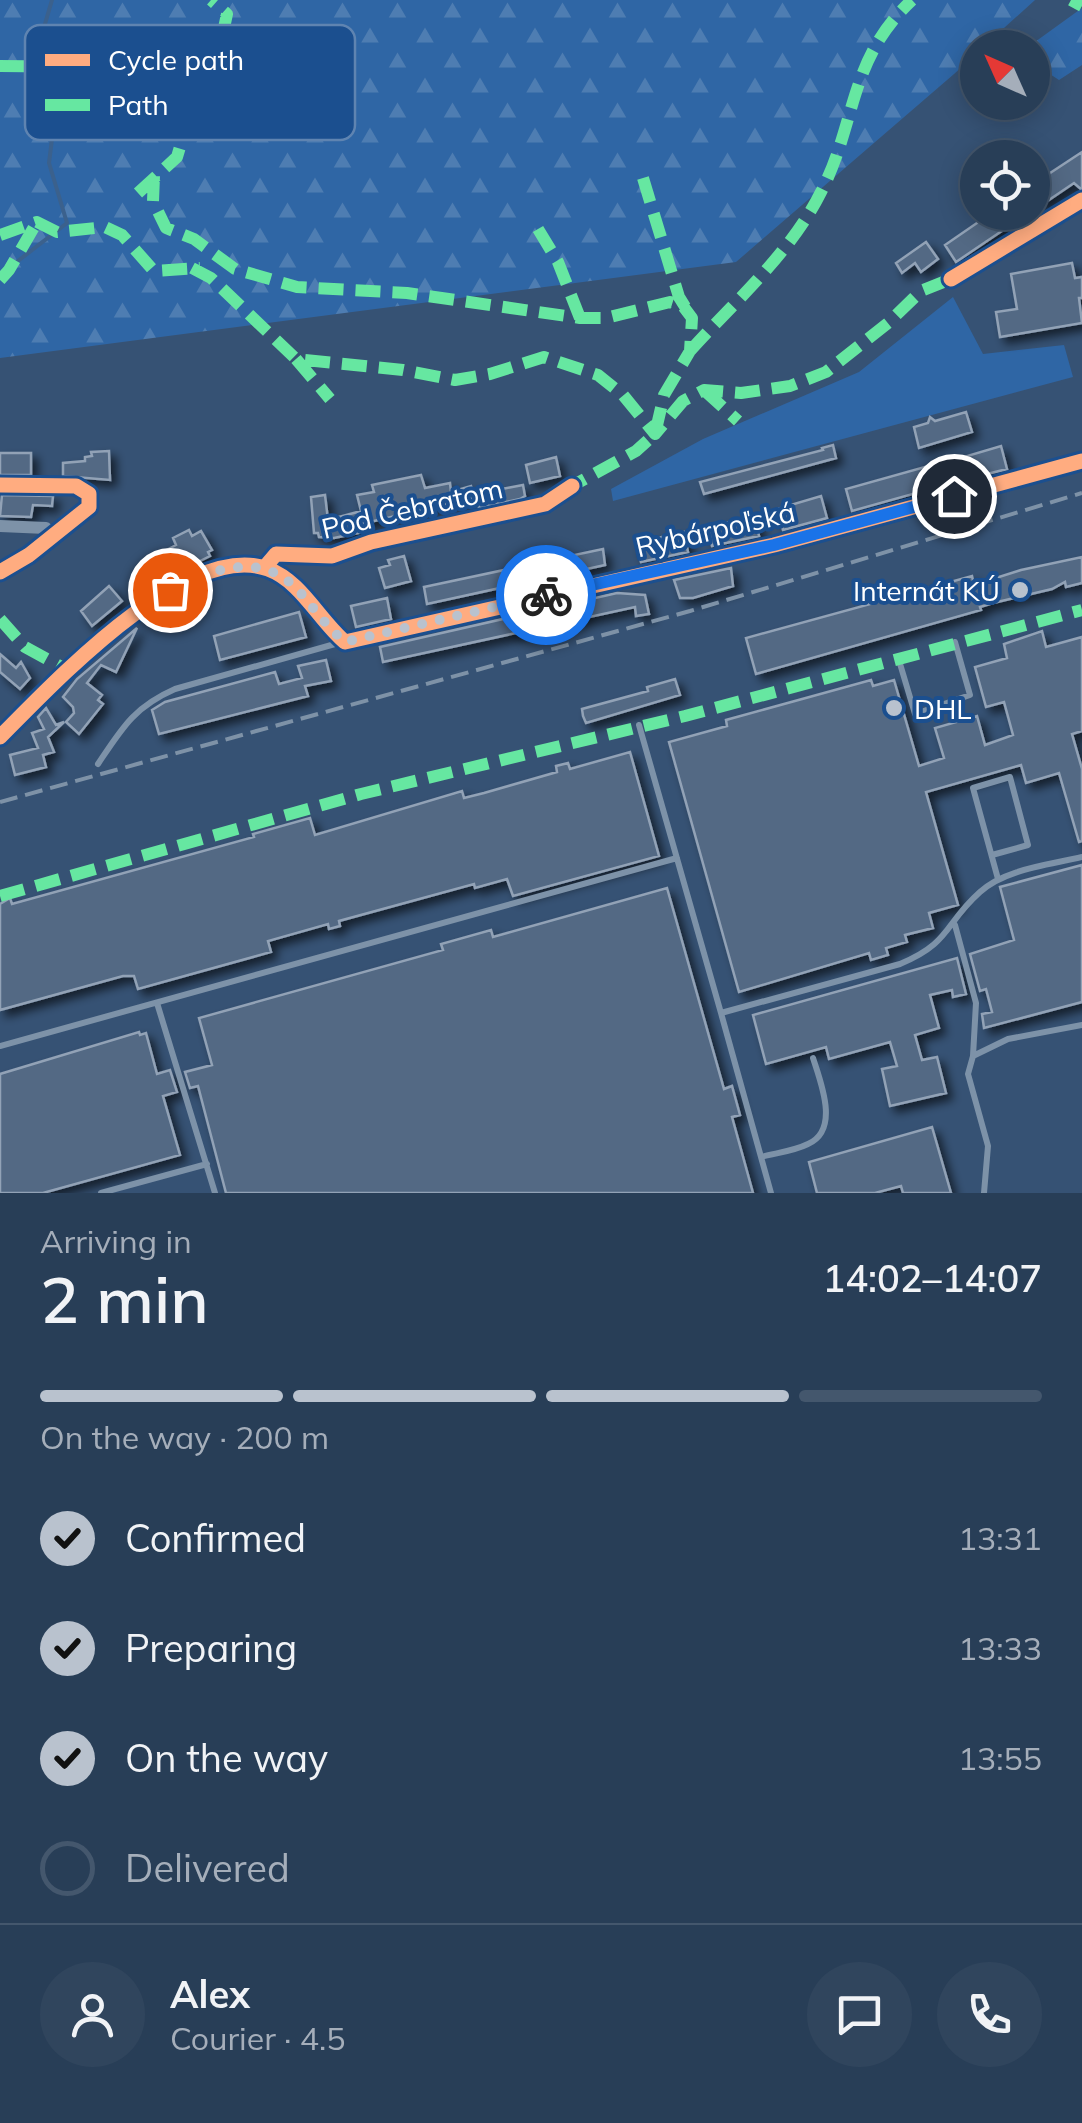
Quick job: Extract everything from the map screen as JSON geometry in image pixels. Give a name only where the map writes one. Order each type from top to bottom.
[{"type":"street","points":[[952,278],[1082,200]]},
{"type":"street","name":"Rybárpoľská","points":[[345,642],[774,545],[1082,460]]},
{"type":"street","points":[[0,485],[76,486],[88,494],[88,507],[29,555],[0,572]]},
{"type":"street","name":"Pod Čebratom","points":[[264,568],[276,554],[332,556],[372,542],[544,504],[572,486]]},
{"type":"street","points":[[0,526],[46,528],[52,534]]},
{"type":"street","points":[[0,737],[95,644],[150,602],[221,570],[264,568],[298,590],[320,619],[345,642]]},
{"type":"lane","name":"Rybárpoľská","points":[[98,764],[125,723],[155,698],[345,642]]},
{"type":"lane","points":[[898,658],[915,714],[970,695],[954,642]]},
{"type":"lane","points":[[640,725],[771,1193]]},
{"type":"lane","points":[[992,855],[1028,844],[1010,777],[973,788],[998,879]]},
{"type":"lane","points":[[721,1013],[900,964],[927,953],[980,892],[998,879],[1082,856]]},
{"type":"lane","points":[[0,1046],[677,858]]},
{"type":"lane","points":[[954,924],[976,1002],[968,1074],[988,1146],[984,1193]]},
{"type":"lane","points":[[157,1003],[216,1193]]},
{"type":"lane","points":[[973,1056],[1008,1039],[1082,1025]]},
{"type":"lane","points":[[761,1156],[812,1144],[826,1124],[825,1096],[814,1058]]},
{"type":"lane","points":[[101,1193],[206,1164]]},
{"type":"green space","points":[[0,0],[1035,0],[1002,30],[960,30],[960,69],[736,262],[0,358]]},
{"type":"green space","points":[[1082,8],[1082,65],[1059,80],[1050,74],[1050,31]]},
{"type":"green space","points":[[953,297],[983,354],[1064,345],[1073,377],[613,501],[611,489],[703,439],[859,372]]},
{"type":"building","points":[[1082,152],[1082,190],[1074,183],[1050,199],[1050,173]]},
{"type":"building","points":[[967,230],[1003,230],[956,262],[945,245]]},
{"type":"building","points":[[926,242],[938,259],[921,272],[915,263],[902,273],[896,263]]},
{"type":"building","points":[[1072,263],[1075,278],[1082,277],[1082,323],[1000,337],[996,312],[1017,309],[1011,274]]},
{"type":"building","points":[[966,412],[972,432],[919,448],[914,427],[928,423],[930,417],[935,421]]},
{"type":"building","points":[[833,445],[836,458],[704,494],[700,482],[823,450]]},
{"type":"building","points":[[1001,446],[1007,469],[963,480],[957,459]]},
{"type":"building","points":[[109,451],[110,480],[63,476],[63,463],[85,461],[85,457],[92,456],[91,452]]},
{"type":"building","points":[[0,453],[31,453],[31,475],[0,475]]},
{"type":"building","points":[[556,457],[560,476],[530,483],[526,465]]},
{"type":"building","points":[[932,465],[938,487],[852,511],[846,489]]},
{"type":"building","points":[[421,475],[425,488],[450,483],[451,492],[471,486],[474,498],[361,524],[363,532],[334,538],[314,533],[311,497],[325,495],[328,520],[361,511],[357,495],[374,492],[372,485]]},
{"type":"building","points":[[523,485],[525,496],[520,499],[479,508],[476,494]]},
{"type":"building","points":[[2,495],[53,496],[52,506],[33,505],[31,517],[0,516]]},
{"type":"building","points":[[821,496],[827,518],[783,530],[777,509]]},
{"type":"building","points":[[755,516],[759,536],[712,546],[708,527]]},
{"type":"building","points":[[189,530],[192,536],[201,531],[212,550],[208,552],[210,556],[172,575],[161,553],[176,545],[173,538]]},
{"type":"building","points":[[684,532],[688,552],[641,562],[636,543]]},
{"type":"building","points":[[603,549],[605,565],[427,604],[424,587]]},
{"type":"building","points":[[404,556],[411,581],[385,588],[379,568],[390,565],[388,560]]},
{"type":"building","points":[[1082,557],[1082,583],[1066,587],[1065,582],[756,674],[746,638],[972,576],[974,585]]},
{"type":"building","points":[[731,568],[733,586],[680,598],[674,580]]},
{"type":"building","points":[[109,586],[122,601],[92,626],[81,611]]},
{"type":"building","points":[[617,593],[645,595],[649,614],[636,616],[635,607],[383,662],[380,647]]},
{"type":"building","points":[[387,598],[391,619],[356,627],[351,606]]},
{"type":"building","points":[[299,612],[306,637],[220,660],[214,636]]},
{"type":"building","points":[[137,628],[116,672],[101,665],[87,683],[102,695],[98,700],[103,704],[79,734],[66,722],[74,713],[63,697],[77,679]]},
{"type":"building","points":[[1042,631],[1046,647],[1082,637],[1082,731],[1072,734],[1082,769],[1082,841],[1079,842],[1059,773],[1026,783],[1021,765],[926,792],[958,905],[929,913],[933,928],[905,935],[907,942],[886,948],[888,955],[871,960],[869,953],[739,992],[669,742],[727,726],[726,720],[871,680],[873,686],[894,680],[919,766],[944,758],[935,728],[977,716],[985,745],[1013,735],[1004,702],[986,707],[975,667],[1007,658],[1004,644]]},
{"type":"building","points":[[0,654],[16,668],[21,662],[30,678],[20,689],[0,672]]},
{"type":"building","points":[[326,660],[331,681],[305,686],[308,696],[159,734],[152,710],[165,702],[275,672],[279,684],[302,678],[298,666]]},
{"type":"building","points":[[675,679],[680,695],[586,723],[582,709],[648,691],[647,687]]},
{"type":"building","points":[[46,708],[56,725],[64,722],[48,737],[54,752],[43,755],[46,767],[15,775],[10,755],[38,748],[32,733],[44,729],[38,717]]},
{"type":"building","points":[[630,752],[659,856],[513,896],[507,879],[475,888],[474,884],[339,921],[340,926],[329,929],[328,924],[268,941],[271,952],[138,989],[134,976],[123,976],[0,1010],[0,904],[10,898],[12,904],[310,818],[315,835],[462,791],[464,798],[484,793],[557,772],[556,766],[568,763],[570,769]]},
{"type":"building","points":[[1082,865],[1082,1002],[984,1028],[982,1014],[992,1012],[986,989],[980,991],[970,954],[1014,940],[1000,887]]},
{"type":"building","points":[[667,888],[724,1089],[732,1086],[740,1115],[732,1117],[753,1193],[226,1193],[198,1086],[190,1088],[185,1072],[212,1065],[199,1018],[443,950],[441,944],[491,930],[493,937]]},
{"type":"building","points":[[957,958],[966,994],[953,997],[952,990],[930,995],[939,1028],[915,1035],[922,1060],[937,1057],[946,1093],[890,1106],[882,1069],[897,1066],[890,1042],[829,1059],[826,1047],[766,1064],[753,1015]]},
{"type":"building","points":[[146,1033],[157,1074],[170,1070],[177,1092],[163,1096],[180,1155],[43,1193],[0,1193],[0,1074]]},
{"type":"building","points":[[932,1127],[951,1193],[903,1193],[901,1186],[875,1193],[817,1193],[809,1162]]},
{"type":"waterway","points":[[45,25],[52,0]]},
{"type":"waterway","points":[[14,264],[67,223],[49,163],[52,140]]},
{"type":"railway","points":[[0,802],[690,611],[1082,493]]},
{"type":"marked path","points":[[211,0],[227,14],[225,25]]},
{"type":"marked path","points":[[690,351],[761,276],[808,215],[833,166],[856,92],[876,45],[912,0]]},
{"type":"marked path","points":[[1071,0],[1082,6]]},
{"type":"marked path","points":[[0,66],[25,66]]},
{"type":"marked path","points":[[138,193],[177,157],[182,140]]},
{"type":"marked path","points":[[154,176],[153,201],[166,228],[194,239],[235,269],[297,287],[407,293],[580,318],[606,318],[670,302],[683,306],[692,318],[690,351],[664,395],[655,434],[636,451],[572,486]]},
{"type":"marked path","points":[[643,178],[679,297],[689,313]]},
{"type":"marked path","points":[[0,235],[37,222],[57,232],[105,227],[122,235],[154,271],[200,268]]},
{"type":"marked path","points":[[0,280],[37,222]]},
{"type":"marked path","points":[[538,229],[558,262],[580,318]]},
{"type":"marked path","points":[[192,268],[211,278],[296,359],[403,370],[455,380],[544,357],[598,375],[623,395],[655,434],[683,401],[704,390],[741,393],[790,386],[826,372],[921,291],[951,279]]},
{"type":"marked path","points":[[296,359],[330,399]]},
{"type":"marked path","points":[[704,390],[738,421]]},
{"type":"marked path","points":[[0,896],[361,794],[685,716],[1082,610]]},
{"type":"marked path","points":[[0,619],[25,647],[67,670]]},
{"type":"cycle path","points":[[951,279],[1082,200]]},
{"type":"cycle path","points":[[0,737],[123,622],[199,575],[235,565],[268,569],[280,575],[345,642],[774,545],[1082,461]]},
{"type":"cycle path","points":[[0,485],[76,486],[89,494],[89,507],[29,555],[0,572]]},
{"type":"cycle path","points":[[265,567],[276,554],[332,556],[371,542],[545,504],[572,486]]},
{"type":"way so far","points":[[170,590],[232,567],[264,568],[298,590],[320,619],[345,642],[546,595]]},
{"type":"place","name":"Internát KÚ","points":[[1020,590]]},
{"type":"place","name":"DHL","points":[[894,708]]},
{"type":"route","points":[[546,595],[774,545],[954,496]]}]
